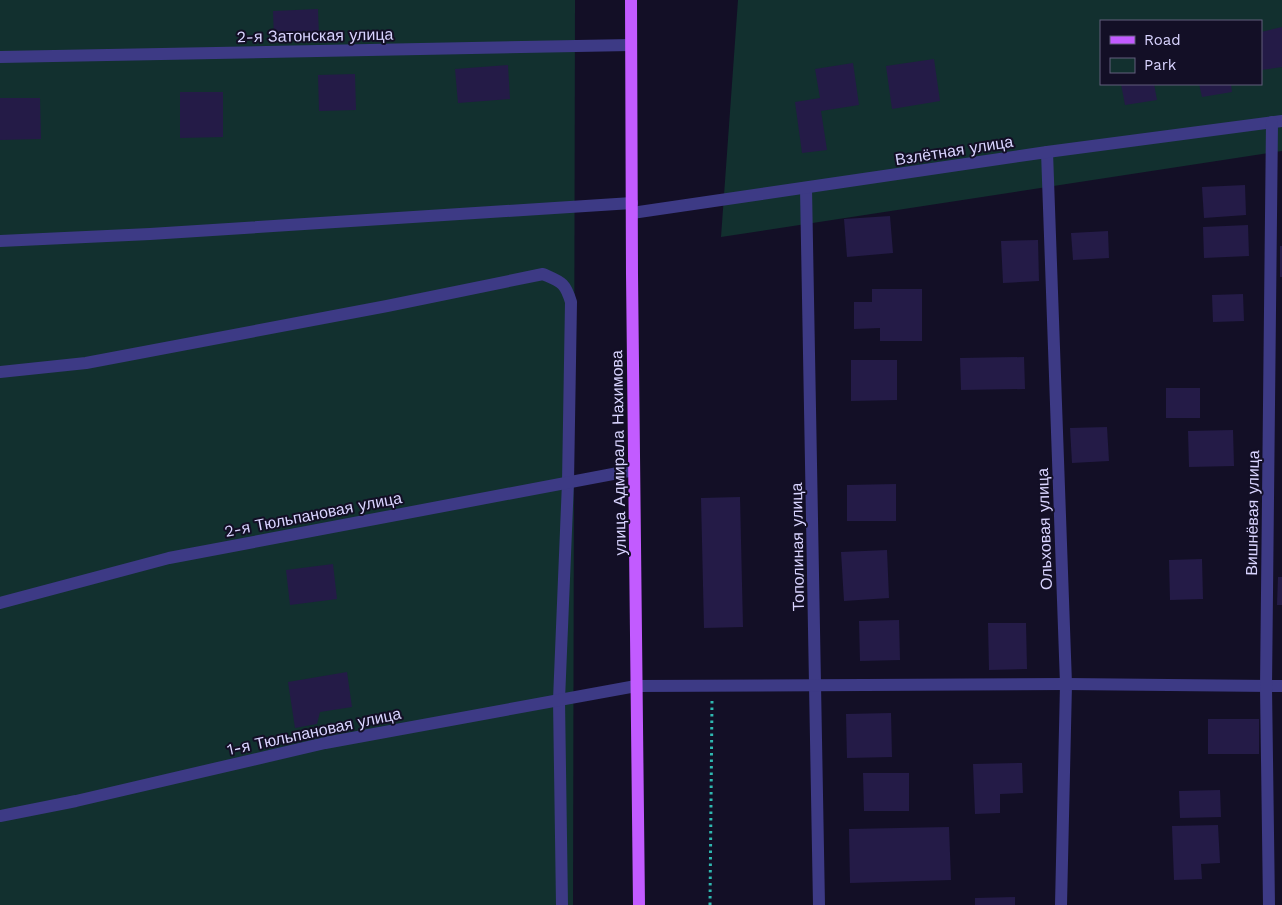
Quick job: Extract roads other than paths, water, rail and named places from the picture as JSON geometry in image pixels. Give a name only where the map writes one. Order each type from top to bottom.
[{"type":"main road","name":"улица Адмирала Нахимова","points":[[632,0],[634,470],[639,905]]},
{"type":"street","name":"2-я Затонская улица","points":[[0,57],[631,45]]},
{"type":"street","name":"Взлётная улица","points":[[0,241],[632,208],[806,188],[1047,152],[1277,122]]},
{"type":"street","name":"Вишнёвая улица","points":[[1269,905],[1266,687],[1277,122]]},
{"type":"street","name":"Ольховая улица","points":[[1047,152],[1066,684],[1060,905]]},
{"type":"street","name":"Тополиная улица","points":[[806,188],[819,905]]},
{"type":"street","points":[[0,372],[86,363],[542,274],[558,280],[567,289],[571,302],[568,482],[559,700],[562,905]]},
{"type":"street","name":"2-я Тюльпановая улица","points":[[0,603],[169,558],[634,470]]},
{"type":"street","name":"1-я Тюльпановая улица","points":[[0,816],[76,801],[325,743],[636,686],[1066,684],[1282,686]]}]
